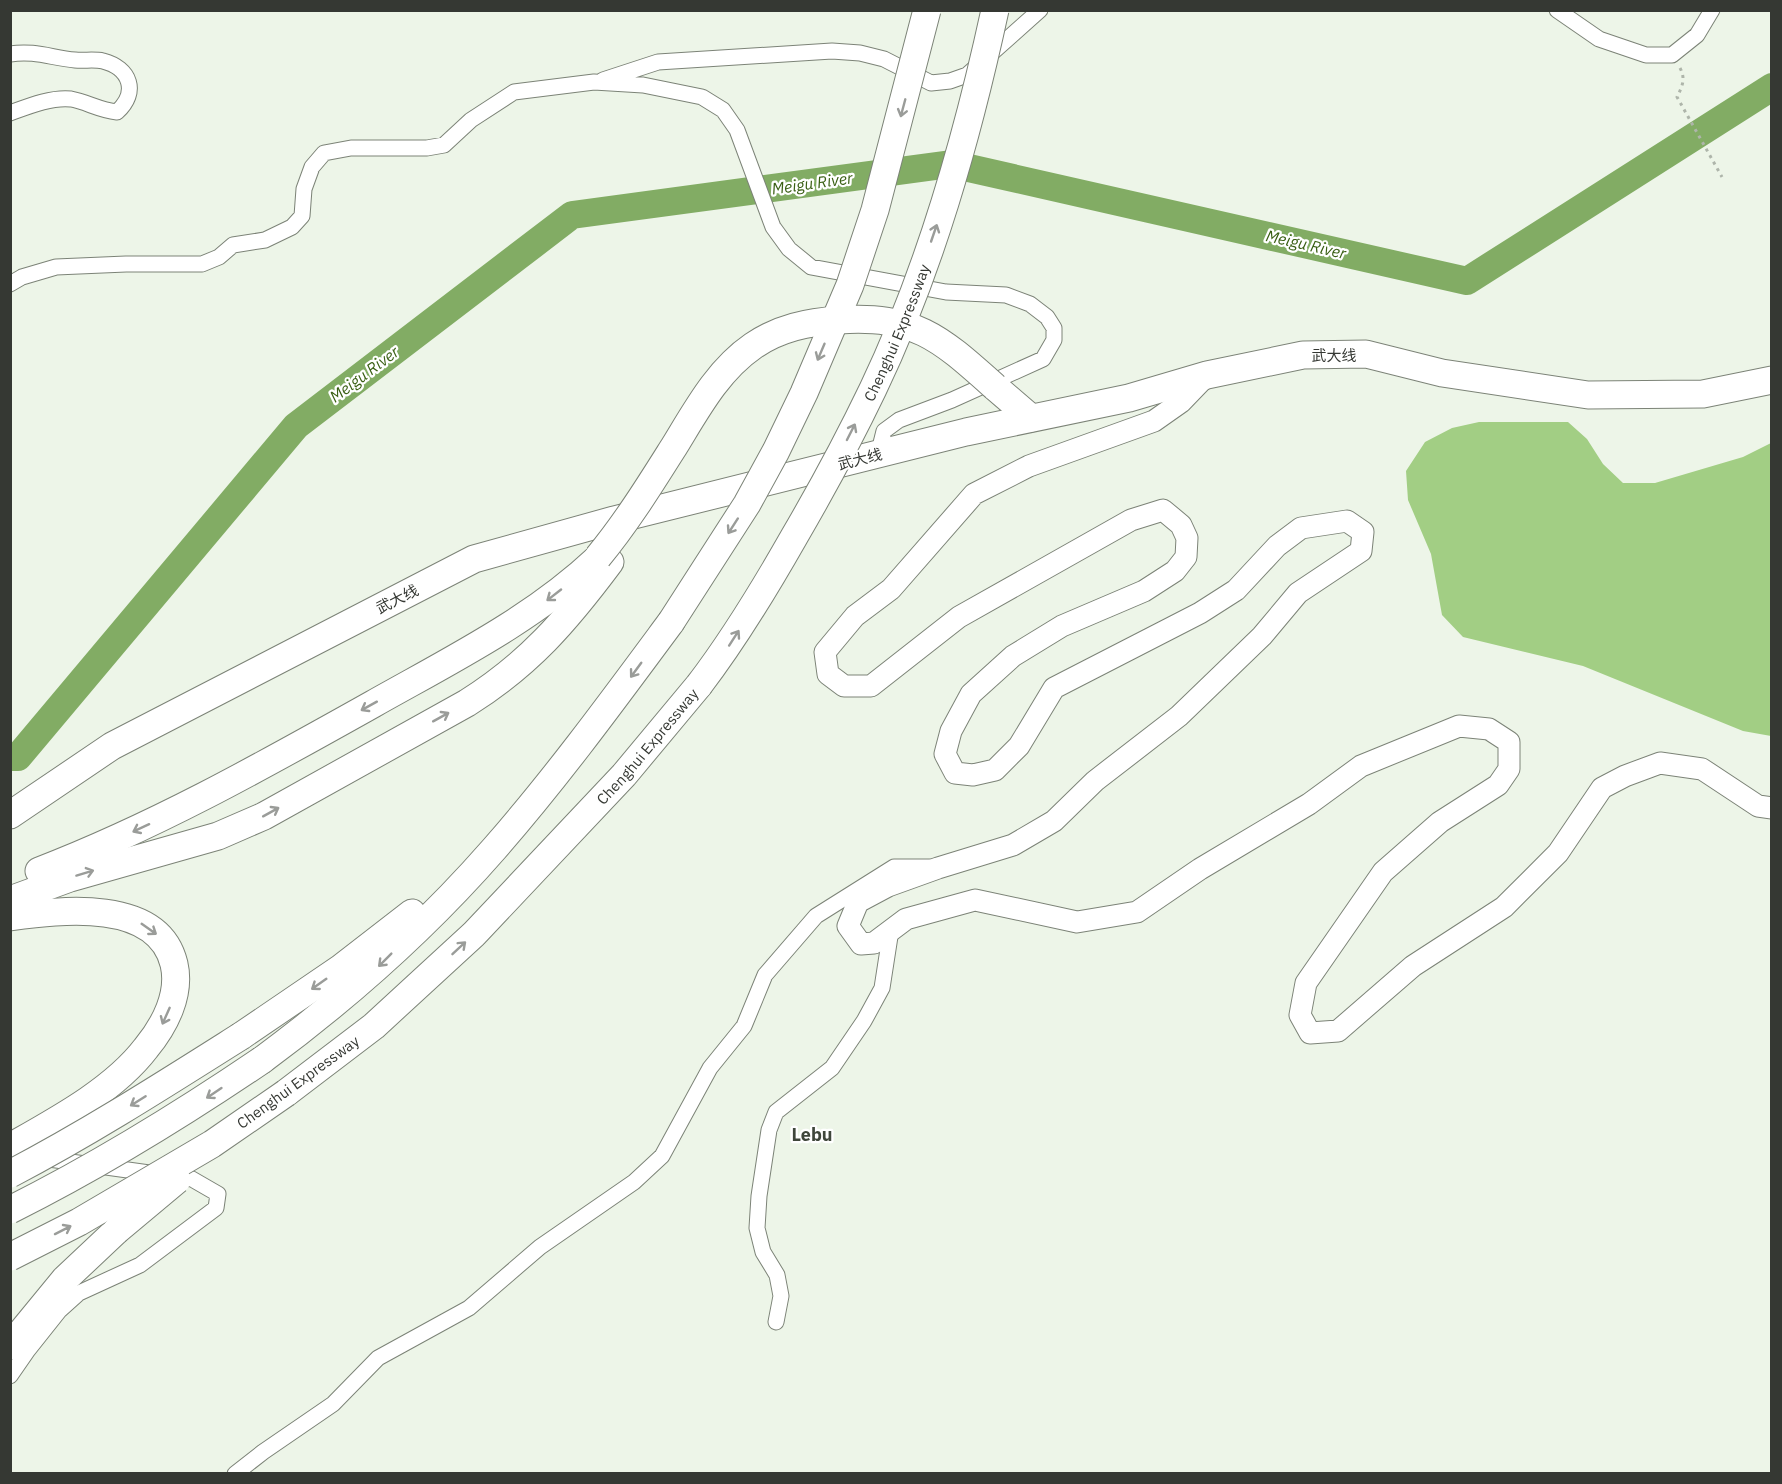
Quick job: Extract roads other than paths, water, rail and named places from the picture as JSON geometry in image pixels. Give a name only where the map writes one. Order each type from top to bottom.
[{"type":"highway","points":[[10,1210],[60,1186],[189,1109],[262,1060],[320,1017],[377,968],[494,850],[551,779],[670,622],[747,504],[776,451],[804,393],[850,285],[878,200],[927,10]]},
{"type":"highway","name":"Chenghui Expressway","points":[[10,1257],[80,1222],[212,1144],[275,1101],[374,1026],[474,934],[624,775],[699,685],[730,644],[759,599],[821,491],[873,388],[920,274],[961,150],[980,80],[995,10]]},
{"type":"highway","points":[[10,900],[70,878],[218,836],[264,816],[492,687],[552,635],[579,603],[702,402],[726,370],[754,345],[774,334],[796,326],[825,321],[874,320],[916,328],[942,342],[1031,418]]},
{"type":"highway","name":"武大线","points":[[10,815],[112,746],[474,559],[614,520],[966,432],[1129,398],[1207,375],[1303,355],[1366,354],[1442,373],[1588,395],[1703,394],[1772,380]]},
{"type":"highway","points":[[10,881],[141,828],[273,760],[498,632],[543,604],[604,560]]},
{"type":"highway","points":[[10,1174],[61,1147],[241,1036],[341,968],[468,866],[551,779]]},
{"type":"highway","points":[[10,917],[66,911],[96,912],[128,918],[149,927],[157,934],[172,959],[176,981],[172,1001],[162,1025],[136,1060],[103,1088],[10,1147]]},
{"type":"highway","points":[[10,1346],[65,1279],[116,1231],[275,1101]]},
{"type":"street","points":[[10,284],[22,277],[56,267],[202,264],[219,257],[233,245],[265,240],[292,227],[302,216],[304,189],[312,167],[324,153],[351,148],[427,148],[444,145],[471,120],[514,92],[594,82],[658,62],[832,51],[884,58],[931,83],[950,81],[967,75],[1040,10]]},
{"type":"street","points":[[1557,10],[1599,39],[1646,55],[1672,55],[1697,35],[1712,10]]},
{"type":"street","points":[[10,54],[45,53],[73,60],[102,61],[120,68],[129,82],[130,93],[125,104],[117,111],[102,110],[71,99],[52,99],[10,113]]},
{"type":"street","points":[[594,82],[643,85],[702,97],[723,110],[737,130],[773,227],[789,249],[811,267],[946,292],[1006,295],[1030,304],[1047,317],[1054,328],[1054,340],[1042,359],[952,400],[899,420],[884,431],[881,443],[883,453]]},
{"type":"street","points":[[1207,375],[1181,402],[1154,422],[1029,466],[974,494],[891,589],[855,616],[834,639],[825,652],[828,674],[844,686],[871,686],[960,617],[1131,520],[1163,510],[1181,525],[1187,538],[1186,557],[1175,571],[1144,591],[1052,632],[1013,656],[971,694],[951,731],[945,754],[955,773],[973,775],[994,770],[1019,746],[1054,688],[1200,613],[1236,590],[1277,546],[1301,528],[1347,521],[1363,532],[1361,551],[1298,593],[1262,636],[1179,716],[1095,781],[1054,821],[1013,845],[888,886],[858,902],[848,926],[861,944],[874,943],[906,920],[975,900],[1077,922],[1137,912],[1200,869],[1309,804],[1361,766],[1459,726],[1489,729],[1509,742],[1509,769],[1498,785],[1440,822],[1383,872],[1306,983],[1300,1015],[1310,1033],[1338,1031],[1413,966],[1504,907],[1558,853],[1602,788],[1625,776],[1660,764],[1702,770],[1758,806],[1772,808]]},
{"type":"street","points":[[235,1473],[333,1404],[378,1359],[469,1308],[540,1247],[634,1182],[662,1156],[710,1068],[744,1026],[765,975],[816,916],[894,867],[938,868]]},
{"type":"street","points":[[776,1322],[782,1296],[777,1275],[763,1252],[757,1228],[759,1196],[769,1130],[776,1112],[832,1068],[864,1021],[882,988],[891,930]]},
{"type":"street","points":[[10,1155],[192,1179],[218,1194],[216,1208],[140,1265],[79,1293],[59,1311],[10,1376]]},
{"type":"waterway","name":"Meigu River","points":[[10,757],[18,757],[296,426],[572,215],[951,164],[1467,281],[1772,87]]},
{"type":"district","name":"Lebu","points":[[812,1134]]}]
